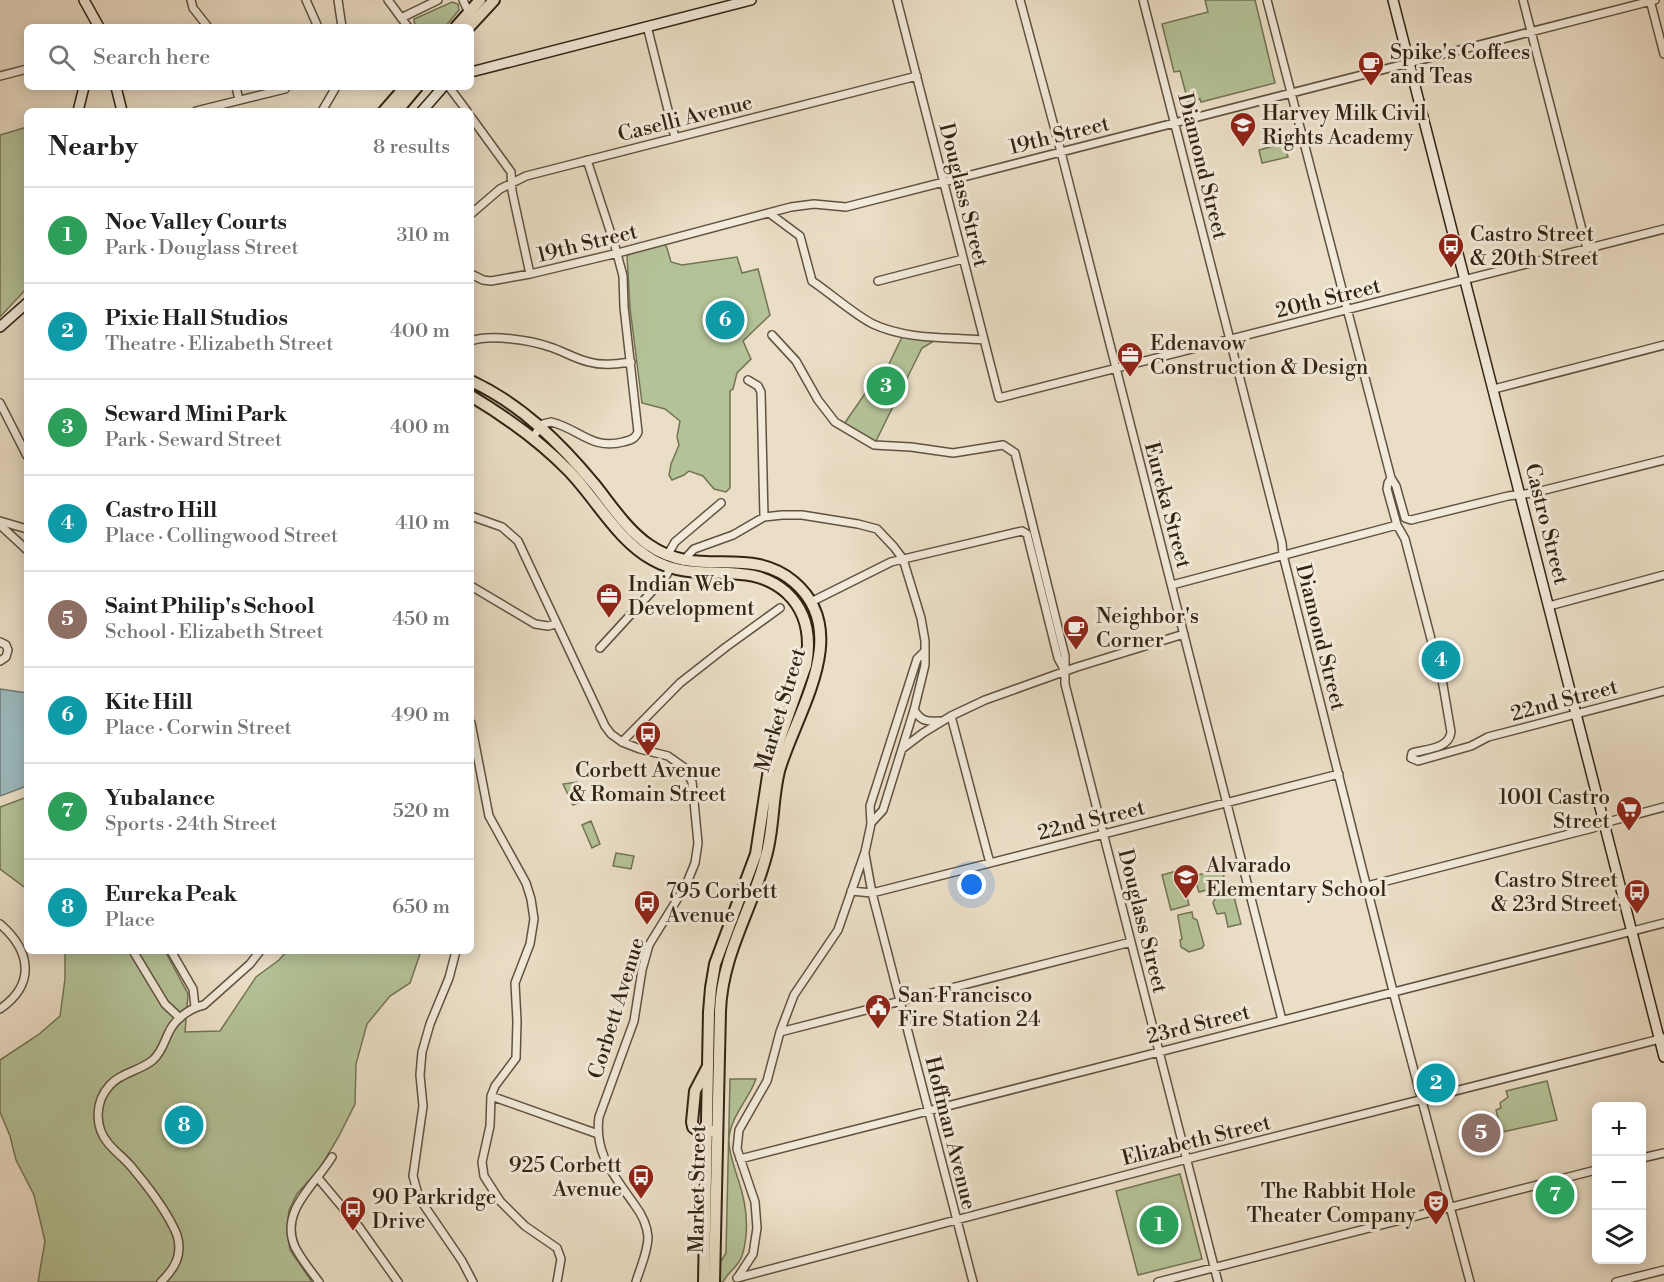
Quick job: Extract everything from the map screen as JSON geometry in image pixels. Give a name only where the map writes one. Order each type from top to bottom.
[{"type":"main road","points":[[459,24],[480,0]]},
{"type":"main road","points":[[472,24],[494,0]]},
{"type":"main road","points":[[387,108],[402,90]]},
{"type":"main road","points":[[400,108],[414,90]]},
{"type":"main road","name":"Market Street","points":[[474,383],[509,403],[541,428],[572,458],[636,534],[650,546],[667,556],[683,561],[702,564],[762,565],[786,576],[798,586],[811,602],[816,614],[820,630],[817,667],[779,772],[766,856],[723,978],[720,1011],[714,1282]]},
{"type":"main road","name":"Market Street","points":[[474,398],[532,438],[570,472],[628,542],[644,555],[670,568],[701,574],[742,573],[773,583],[789,595],[799,608],[806,625],[808,656],[769,769],[756,854],[715,964],[710,1000],[708,1065],[695,1091],[692,1115],[695,1129],[707,1132],[704,1282]]},
{"type":"main road","points":[[474,407],[501,415]]},
{"type":"main road","points":[[707,1132],[713,1131],[718,1125]]},
{"type":"street","points":[[84,0],[97,24]]},
{"type":"street","points":[[191,0],[193,8],[205,24]]},
{"type":"street","points":[[306,0],[317,24]]},
{"type":"street","points":[[338,0],[342,24]]},
{"type":"street","points":[[388,0],[406,24]]},
{"type":"street","points":[[401,18],[438,0]]},
{"type":"street","points":[[463,0],[469,13]]},
{"type":"street","points":[[474,71],[648,26],[718,3],[751,0]]},
{"type":"street","name":"Douglass Street","points":[[897,0],[999,398]]},
{"type":"street","name":"Eureka Street","points":[[1020,0],[1061,152],[1282,1020]]},
{"type":"street","name":"Diamond Street","points":[[1143,0],[1282,543],[1283,555],[1393,991],[1470,1282]]},
{"type":"street","points":[[1267,0],[1391,478],[1396,486],[1406,519],[1411,520],[1508,496],[1533,493],[1664,460]]},
{"type":"street","name":"Castro Street","points":[[1393,0],[1604,823],[1662,1039],[1664,1057]]},
{"type":"street","points":[[1523,0],[1587,249]]},
{"type":"street","points":[[1652,0],[1664,54]]},
{"type":"street","name":"19th Street","points":[[474,276],[491,281],[530,274],[791,207],[814,204],[846,207],[1652,0]]},
{"type":"street","points":[[648,26],[675,138]]},
{"type":"street","points":[[0,76],[24,70]]},
{"type":"street","name":"Caselli Avenue","points":[[474,211],[488,198],[512,182],[526,176],[917,76]]},
{"type":"street","points":[[79,108],[83,90]]},
{"type":"street","points":[[117,90],[121,108]]},
{"type":"street","points":[[237,90],[239,100]]},
{"type":"street","points":[[208,108],[281,90]]},
{"type":"street","points":[[324,108],[334,90]]},
{"type":"street","points":[[425,108],[440,90]]},
{"type":"street","points":[[451,90],[465,108]]},
{"type":"street","points":[[474,121],[509,168],[530,274]]},
{"type":"street","points":[[532,438],[546,422],[556,423],[598,444],[607,445],[631,440],[637,435],[639,428],[624,307],[623,276],[618,253],[587,160]]},
{"type":"street","points":[[769,213],[800,236],[812,281],[873,324],[905,333],[984,340]]},
{"type":"street","name":"20th Street","points":[[999,398],[1664,229]]},
{"type":"street","points":[[878,281],[963,259]]},
{"type":"street","points":[[0,327],[24,306]]},
{"type":"street","name":"Douglass Street","points":[[772,335],[796,361],[818,400],[835,422],[874,445],[912,447],[953,453],[1003,445],[1014,453],[1065,656],[1065,684],[1218,1282]]},
{"type":"street","points":[[474,340],[484,338],[549,346],[588,362],[609,365],[631,362]]},
{"type":"street","points":[[1494,389],[1664,345]]},
{"type":"street","points":[[748,380],[758,386],[760,392],[764,517]]},
{"type":"street","points":[[0,403],[24,450]]},
{"type":"street","points":[[1172,585],[1397,525],[1387,489],[1391,478]]},
{"type":"street","points":[[667,556],[675,543],[721,503]]},
{"type":"street","points":[[683,561],[694,549],[733,535],[764,517],[802,515],[877,529],[903,559],[921,618],[925,651],[924,665],[914,710],[883,810],[871,824]]},
{"type":"street","name":"Corbett Avenue","points":[[474,517],[502,527],[518,541],[605,726],[611,734],[622,742],[640,749],[668,756],[685,768],[692,782],[698,850],[695,863],[686,885],[649,945],[642,970],[634,1021],[600,1114],[599,1148],[609,1168],[640,1213],[646,1230],[647,1245],[636,1282]]},
{"type":"street","points":[[0,523],[24,527]]},
{"type":"street","points":[[0,523],[24,547]]},
{"type":"street","name":"22nd Street","points":[[1397,525],[1405,537],[1443,685],[1451,732],[1448,741],[1440,746],[1412,753],[1412,758],[1418,761],[1430,758],[1471,746],[1488,736],[1664,691]]},
{"type":"street","name":"Douglass Street","points":[[903,559],[1022,531],[1027,534],[1058,658],[1065,672]]},
{"type":"street","points":[[811,602],[891,562],[903,559]]},
{"type":"street","points":[[600,648],[666,576],[670,568]]},
{"type":"street","points":[[1549,606],[1664,575]]},
{"type":"street","points":[[474,588],[535,624],[548,626],[556,624]]},
{"type":"street","points":[[622,742],[680,683],[780,608]]},
{"type":"street","points":[[902,749],[942,721],[985,700],[1184,634]]},
{"type":"street","points":[[0,642],[6,645],[8,650],[6,657],[0,661]]},
{"type":"street","points":[[736,1280],[753,1254],[757,1228],[755,1202],[737,1149],[739,1130],[767,1081],[780,1032],[794,995],[838,930],[865,852],[871,824],[870,806],[917,659],[925,651]]},
{"type":"street","points":[[914,710],[919,718],[928,722],[942,721]]},
{"type":"street","points":[[951,716],[990,863]]},
{"type":"street","points":[[475,763],[489,816],[526,883],[534,919],[530,944],[515,983],[516,1058],[495,1086],[491,1096],[490,1126],[482,1162],[484,1176],[500,1201],[525,1226],[556,1248],[561,1259],[557,1282]]},
{"type":"street","name":"22nd Street","points":[[851,891],[872,893],[1339,774]]},
{"type":"street","points":[[1367,886],[1593,828],[1664,807]]},
{"type":"street","name":"Hoffman Avenue","points":[[865,852],[872,893],[972,1282]]},
{"type":"street","name":"23rd Street","points":[[740,1159],[1664,923]]},
{"type":"street","points":[[0,924],[10,932],[20,947],[26,971],[16,996],[0,1009]]},
{"type":"street","points":[[780,1032],[1131,942]]},
{"type":"street","points":[[135,954],[165,1004],[180,1018]]},
{"type":"street","points":[[173,954],[193,989],[195,1007]]},
{"type":"street","points":[[162,1282],[174,1268],[178,1258],[180,1248],[177,1235],[133,1168],[106,1141],[101,1131],[98,1113],[100,1102],[106,1089],[120,1076],[146,1065],[157,1056],[168,1033],[180,1018],[195,1007],[204,1005],[250,964],[258,954]]},
{"type":"street","points":[[455,954],[449,978],[432,1017],[422,1052],[420,1075],[423,1106],[413,1176],[419,1198],[462,1261],[473,1282]]},
{"type":"street","name":"Elizabeth Street","points":[[736,1280],[956,1219],[1662,1039]]},
{"type":"street","points":[[491,1096],[598,1134]]},
{"type":"street","points":[[1646,1157],[1664,1153]]},
{"type":"street","points":[[318,1282],[295,1247],[291,1224],[296,1205],[332,1158]]},
{"type":"street","points":[[1158,1282],[1592,1171]]},
{"type":"street","points":[[318,1178],[361,1229],[398,1282]]},
{"type":"street","points":[[1616,1282],[1664,1270]]},
{"type":"green space","points":[[1205,0],[1255,0],[1275,83],[1201,102],[1200,99],[1188,102],[1180,71],[1174,72],[1162,24],[1208,12]]},
{"type":"green space","points":[[452,2],[458,4],[459,10],[447,24],[415,24],[414,19]]},
{"type":"green space","points":[[24,128],[24,291],[0,317],[0,135]]},
{"type":"green space","points":[[1284,143],[1288,157],[1262,163],[1259,150]]},
{"type":"green space","points":[[664,243],[671,262],[682,265],[737,257],[742,273],[758,269],[770,315],[743,341],[751,359],[737,373],[733,389],[730,391],[730,488],[726,492],[714,489],[703,476],[689,471],[672,480],[669,475],[679,445],[677,437],[680,421],[665,409],[642,403],[630,308],[627,256]]},
{"type":"green space","points":[[904,333],[935,337],[934,341],[922,348],[874,445],[842,427],[875,379],[887,368]]},
{"type":"green space","points":[[577,782],[585,800],[573,805],[563,784]]},
{"type":"green space","points":[[24,798],[24,887],[0,869],[0,807]]},
{"type":"green space","points":[[591,821],[600,844],[592,848],[582,825]]},
{"type":"green space","points":[[616,853],[634,856],[631,869],[613,866]]},
{"type":"green space","points":[[1222,869],[1226,885],[1199,892],[1194,876]]},
{"type":"green space","points":[[1180,870],[1189,905],[1171,910],[1162,875]]},
{"type":"green space","points":[[1232,889],[1241,924],[1228,927],[1225,913],[1217,914],[1213,903],[1218,892]]},
{"type":"green space","points":[[1192,912],[1193,918],[1197,920],[1204,945],[1202,948],[1189,952],[1181,947],[1178,915]]},
{"type":"green space","points":[[65,954],[167,954],[188,994],[185,1032],[220,1031],[256,977],[284,954],[420,954],[410,983],[390,996],[367,1024],[356,1064],[355,1104],[320,1168],[297,1194],[289,1210],[287,1231],[290,1250],[312,1282],[38,1282],[45,1241],[34,1195],[16,1160],[10,1136],[0,1112],[0,1060],[38,1035],[60,1016],[65,979]]},
{"type":"green space","points":[[730,1079],[756,1079],[733,1122],[729,1138],[730,1153],[745,1208],[746,1237],[740,1260],[723,1282],[708,1282],[726,1253]]},
{"type":"green space","points":[[1547,1081],[1557,1120],[1489,1135],[1486,1126],[1499,1122],[1496,1110],[1501,1108],[1500,1103],[1508,1097],[1506,1091]]},
{"type":"green space","points":[[1180,1174],[1202,1259],[1138,1275],[1116,1191]]},
{"type":"water","points":[[0,689],[24,693],[24,787],[0,796]]},
{"type":"place","name":"Spike's Coffees and Teas","points":[[1371,87]]},
{"type":"place","name":"Harvey Milk Civil Rights Academy","points":[[1243,148]]},
{"type":"place","name":"Castro Street & 20th Street","points":[[1451,269]]},
{"type":"place","name":"Kite Hill","points":[[725,320]]},
{"type":"place","name":"Edenavow Construction & Design","points":[[1130,378]]},
{"type":"place","name":"Seward Mini Park","points":[[886,386]]},
{"type":"place","name":"Indian Web Development","points":[[609,619]]},
{"type":"place","name":"Neighbor's Corner","points":[[1076,651]]},
{"type":"place","name":"Castro Hill","points":[[1441,660]]},
{"type":"place","name":"Corbett Avenue & Romain Street","points":[[648,757]]},
{"type":"place","name":"1001 Castro Street","points":[[1629,832]]},
{"type":"place","name":"Alvarado Elementary School","points":[[1186,900]]},
{"type":"place","name":"Castro Street & 23rd Street","points":[[1637,915]]},
{"type":"place","name":"795 Corbett Avenue","points":[[647,926]]},
{"type":"place","name":"San Francisco Fire Station 24","points":[[878,1030]]},
{"type":"place","name":"Pixie Hall Studios","points":[[1436,1083]]},
{"type":"place","name":"Eureka Peak","points":[[184,1125]]},
{"type":"place","name":"Saint Philip's School","points":[[1481,1133]]},
{"type":"place","name":"Yubalance","points":[[1555,1195]]},
{"type":"place","name":"925 Corbett Avenue","points":[[641,1200]]},
{"type":"place","name":"Noe Valley Courts","points":[[1159,1225]]},
{"type":"place","name":"The Rabbit Hole Theater Company","points":[[1436,1226]]},
{"type":"place","name":"90 Parkridge Drive","points":[[353,1232]]}]
